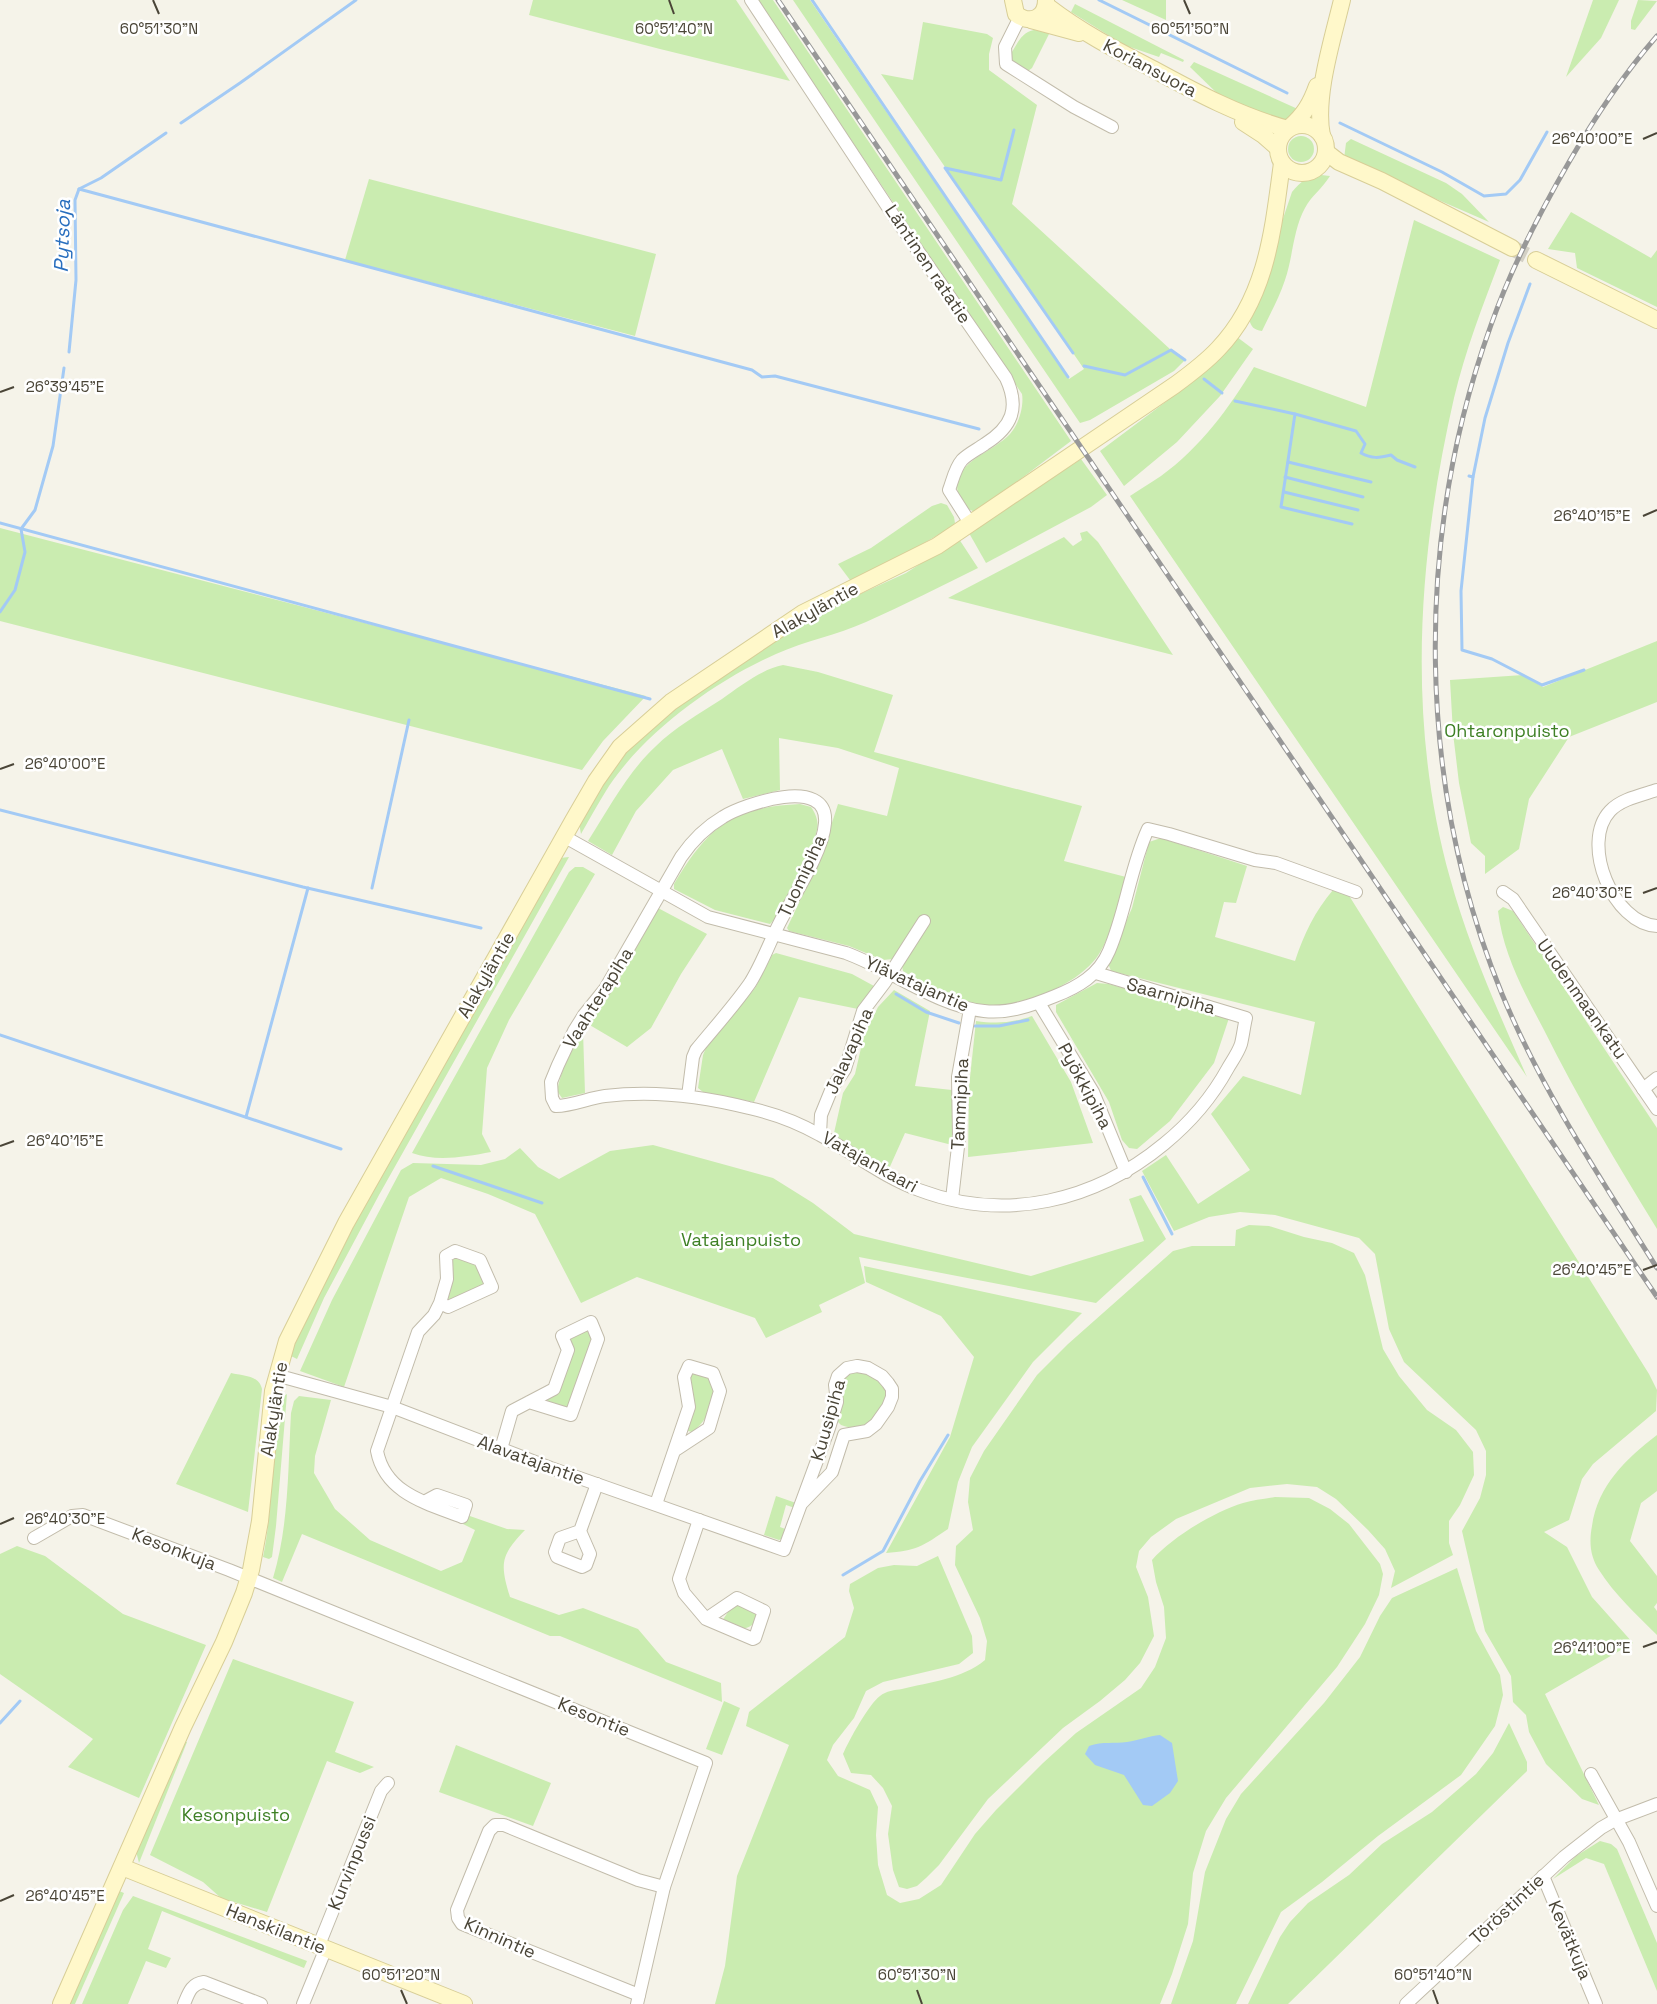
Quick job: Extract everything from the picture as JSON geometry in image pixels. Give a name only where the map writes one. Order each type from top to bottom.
[{"type":"street","name":"Läntinen ratatie","points":[[751,0],[889,208],[1006,378],[1012,391],[1014,406],[1011,419],[1004,429],[992,440],[964,458],[956,468],[949,490],[970,523]]},
{"type":"street","points":[[1013,0],[1014,9],[1025,18]]},
{"type":"street","points":[[1309,172],[1323,160],[1324,144],[1320,112],[1331,45],[1342,0]]},
{"type":"street","points":[[1046,2],[1041,15],[1025,18],[1005,47],[1006,64],[1112,127]]},
{"type":"street","name":"Koriansuora","points":[[1046,2],[1088,35],[1212,100],[1253,118],[1289,128]]},
{"type":"street","name":"Koriansuora","points":[[1025,18],[1088,35]]},
{"type":"street","points":[[1331,45],[1308,108],[1300,119],[1282,134],[1280,155],[1292,171],[1336,172],[1392,188]]},
{"type":"street","name":"Koriansuora","points":[[1212,100],[1263,135],[1280,155]]},
{"type":"street","points":[[1289,128],[1304,124],[1311,126],[1339,162],[1512,248]]},
{"type":"street","name":"Alakyläntie","points":[[1275,226],[1280,155]]},
{"type":"street","name":"Alakyläntie","points":[[61,2004],[183,1727],[224,1642],[249,1578],[261,1511],[276,1375],[292,1331],[337,1241],[596,781],[620,747],[670,702],[803,613],[917,557],[970,523],[1175,385],[1217,350],[1238,325],[1251,301],[1275,226],[1291,186],[1309,172]]},
{"type":"street","points":[[1536,260],[1657,320]]},
{"type":"street","points":[[1657,790],[1612,809],[1601,824],[1598,846],[1603,869],[1618,902],[1628,914],[1640,922],[1657,926]]},
{"type":"street","name":"Tuomipiha","points":[[660,892],[688,848],[705,829],[724,816],[746,806],[780,798],[810,797],[822,807],[826,822],[824,831],[806,874],[750,982],[696,1050],[688,1096]]},
{"type":"street","name":"Ylävatajantie","points":[[565,837],[708,917],[846,954],[891,973],[953,1004],[970,1009],[1001,1011],[1039,1003],[1064,993],[1096,973],[1109,951],[1117,930],[1141,844],[1148,829],[1255,861],[1276,863],[1356,892]]},
{"type":"street","name":"Vaahterapiha","points":[[556,1106],[552,1098],[551,1082],[574,1031],[605,989],[660,892]]},
{"type":"street","name":"Uudenmaankatu","points":[[1503,892],[1513,899],[1657,1109]]},
{"type":"street","name":"Jalavapiha","points":[[820,1134],[821,1115],[832,1088],[845,1069],[863,1011],[891,973],[924,921]]},
{"type":"street","name":"Saarnipiha","points":[[1096,973],[1246,1018]]},
{"type":"street","name":"Pyökkipiha","points":[[1039,1003],[1093,1092],[1126,1172]]},
{"type":"street","name":"Tammipiha","points":[[952,1199],[959,1138],[958,1077],[970,1009]]},
{"type":"street","name":"Vatajankaari","points":[[556,1106],[623,1094],[688,1096],[759,1110],[820,1134],[897,1181],[926,1193],[1000,1205],[1048,1201],[1092,1189],[1126,1172],[1196,1116],[1211,1098],[1240,1045],[1246,1018]]},
{"type":"street","points":[[1643,1089],[1657,1078]]},
{"type":"street","points":[[424,1502],[408,1494],[386,1477],[380,1466],[377,1451],[418,1332],[434,1315],[440,1303],[447,1279],[446,1256],[455,1251],[480,1260],[492,1287],[448,1307],[440,1303]]},
{"type":"street","points":[[501,1449],[512,1411],[529,1402],[555,1389],[568,1350],[562,1336],[591,1322],[598,1339],[571,1415],[529,1402]]},
{"type":"street","points":[[656,1504],[674,1451],[689,1407],[684,1377],[689,1366],[713,1372],[720,1391],[709,1428],[674,1451]]},
{"type":"street","name":"Kuusipiha","points":[[784,1550],[829,1428],[837,1402],[835,1385],[838,1376],[847,1368],[857,1366],[868,1368],[882,1376],[892,1389],[888,1407],[876,1424],[867,1431],[844,1435],[832,1472],[801,1504]]},
{"type":"street","name":"Alavatajantie","points":[[276,1375],[392,1407],[501,1449],[784,1550]]},
{"type":"street","points":[[829,1428],[844,1435]]},
{"type":"street","points":[[580,1531],[597,1484]]},
{"type":"street","name":"Kesonkuja","points":[[34,1538],[72,1516],[82,1515],[249,1578]]},
{"type":"street","points":[[699,1520],[679,1579],[690,1602],[706,1619]]},
{"type":"street","name":"Kesontie","points":[[249,1578],[706,1763],[664,1887],[638,1999]]},
{"type":"street","points":[[1591,1774],[1629,1842],[1657,1906]]},
{"type":"street","name":"Kurvinpussi","points":[[303,2004],[381,1791],[388,1783]]},
{"type":"street","points":[[1615,1820],[1657,1804]]},
{"type":"street","name":"Töröstintie","points":[[1406,2004],[1543,1876],[1601,1828],[1615,1820]]},
{"type":"street","name":"Kinnintie","points":[[638,1999],[462,1924],[457,1910],[489,1831],[495,1825],[504,1825],[638,1880],[664,1887]]},
{"type":"street","name":"Hanskilantie","points":[[122,1867],[464,2004]]},
{"type":"street","name":"Kevätkuja","points":[[1543,1876],[1596,2004]]},
{"type":"street","points":[[184,2004],[190,1989],[196,1983],[204,1982],[261,2004]]},
{"type":"green space","points":[[533,0],[736,0],[790,81],[529,15]]},
{"type":"green space","points":[[757,0],[773,0],[1071,441],[977,512],[968,509],[962,502],[957,489],[958,479],[963,469],[971,462],[1010,434],[1020,415],[1022,394]]},
{"type":"green space","points":[[793,0],[810,0],[1069,379],[1084,369],[881,74],[913,80],[923,22],[987,34],[993,38],[989,54],[989,70],[1037,105],[1012,204],[1171,350],[1185,360],[1174,371],[1090,420],[1080,423]]},
{"type":"green space","points":[[1122,0],[1166,0],[1166,20]]},
{"type":"green space","points":[[1593,0],[1619,0],[1601,38],[1566,77]]},
{"type":"green space","points":[[1638,0],[1657,1],[1635,30],[1631,29],[1631,21]]},
{"type":"green space","points":[[1075,4],[1184,60],[1183,62],[1161,53],[1159,57],[1124,45],[1071,12]]},
{"type":"green space","points":[[1034,30],[1046,31],[1049,34],[1032,68],[1028,71],[1013,62],[1010,55],[1023,36]]},
{"type":"green space","points":[[1194,62],[1300,110],[1282,121],[1224,100],[1190,67]]},
{"type":"green space","points":[[1301,136],[1310,140],[1314,149],[1310,158],[1301,162],[1292,158],[1288,149],[1292,140]]},
{"type":"green space","points":[[1351,139],[1446,183],[1462,194],[1489,222],[1344,159],[1346,143]]},
{"type":"green space","points":[[1321,175],[1330,176],[1310,200],[1301,216],[1283,287],[1262,331],[1257,330],[1249,319],[1292,192],[1305,180]]},
{"type":"green space","points":[[369,179],[656,254],[635,336],[345,260]]},
{"type":"green space","points":[[1571,212],[1651,258],[1657,250],[1657,307],[1577,268],[1575,253],[1548,249]]},
{"type":"green space","points":[[1414,220],[1500,260],[1463,363],[1442,457],[1425,577],[1422,699],[1427,759],[1436,819],[1450,878],[1475,954],[1527,1077],[1130,496],[1161,476],[1189,453],[1224,412],[1254,367],[1366,407]]},
{"type":"green space","points":[[1237,337],[1253,349],[1220,396],[1177,442],[1124,486],[1100,451],[1195,380]]},
{"type":"green space","points":[[1081,459],[1107,495],[1091,507],[986,563],[969,533]]},
{"type":"green space","points":[[941,503],[947,505],[954,517],[955,523],[950,528],[893,561],[850,580],[838,564],[871,548],[932,506]]},
{"type":"green space","points":[[0,528],[646,696],[603,741],[582,770],[0,621]]},
{"type":"green space","points":[[1087,531],[1098,542],[1173,655],[948,598],[1064,537],[1073,546],[1082,540],[1080,533]]},
{"type":"green space","points":[[959,539],[978,568],[866,622],[776,654],[729,678],[706,693],[662,727],[624,766],[609,786],[581,834],[579,823],[617,763],[642,735],[671,711],[794,628],[823,611],[906,573]]},
{"type":"green space","name":"Ohtaronpuisto","points":[[1657,641],[1657,702],[1569,737],[1529,799],[1519,849],[1485,874],[1485,856],[1471,843],[1459,783],[1450,680],[1523,675],[1543,687]]},
{"type":"green space","points":[[783,665],[818,672],[893,695],[874,752],[1082,806],[1064,861],[1126,877],[1108,936],[1099,954],[1089,966],[1060,987],[1042,995],[1006,1005],[988,1006],[973,1004],[946,994],[903,971],[902,966],[927,926],[893,959],[883,960],[849,946],[789,931],[787,928],[822,854],[838,804],[887,816],[899,768],[838,748],[779,738],[780,790],[743,799],[722,749],[673,770],[636,811],[612,855],[588,841],[627,780],[645,757],[663,740],[687,721],[751,679],[767,670]]},
{"type":"green space","points":[[800,804],[811,807],[813,810],[816,815],[817,830],[804,865],[770,924],[715,910],[674,889],[674,884],[698,848],[724,824],[756,810]]},
{"type":"green space","points":[[1161,838],[1247,866],[1236,903],[1224,902],[1215,937],[1295,961],[1311,923],[1333,890],[1348,894],[1657,1390],[1656,1411],[1593,1464],[1582,1479],[1569,1520],[1544,1532],[1567,1547],[1592,1597],[1633,1643],[1545,1694],[1599,1805],[1582,1799],[1546,1764],[1529,1732],[1526,1715],[1513,1702],[1511,1676],[1485,1631],[1462,1531],[1480,1498],[1486,1475],[1486,1451],[1476,1430],[1404,1362],[1389,1329],[1375,1254],[1359,1238],[1275,1215],[1240,1212],[1209,1217],[1174,1231],[1142,1171],[1166,1155],[1198,1204],[1250,1170],[1211,1114],[1243,1076],[1301,1095],[1315,1022],[1111,971],[1108,963],[1132,908],[1149,842]]},
{"type":"green space","points":[[569,857],[379,1195],[324,1298],[297,1359],[291,1356],[337,1256],[560,858]]},
{"type":"green space","points":[[575,867],[583,867],[595,874],[509,1020],[487,1068],[482,1134],[491,1152],[441,1158],[412,1153],[569,872]]},
{"type":"green space","points":[[1503,907],[1513,911],[1657,1128],[1657,1229],[1584,1106],[1522,987],[1504,942],[1498,911]]},
{"type":"green space","points":[[658,908],[707,934],[681,974],[651,1028],[627,1047],[588,1024],[629,960]]},
{"type":"green space","points":[[776,953],[852,974],[874,986],[858,1009],[799,997],[754,1102],[703,1092],[698,1088],[706,1048],[755,988],[772,955]]},
{"type":"green space","points":[[1097,983],[1109,984],[1229,1018],[1214,1063],[1170,1121],[1137,1149],[1129,1148],[1122,1140],[1109,1102],[1056,1012],[1056,1005]]},
{"type":"green space","points":[[894,990],[930,1011],[915,1086],[952,1090],[952,1145],[905,1133],[888,1171],[835,1137],[834,1133],[843,1093],[855,1074],[864,1035],[878,1007]]},
{"type":"green space","points":[[1032,1016],[1071,1082],[1093,1143],[968,1157],[969,1087],[976,1021],[1004,1022]]},
{"type":"green space","points":[[583,1031],[585,1093],[562,1098],[557,1091],[561,1075]]},
{"type":"green space","name":"Vatajanpuisto","points":[[653,1145],[773,1178],[813,1203],[854,1234],[1031,1276],[1144,1241],[1129,1199],[1141,1195],[1166,1239],[1096,1303],[859,1257],[865,1283],[819,1305],[822,1312],[766,1338],[755,1318],[637,1277],[581,1303],[535,1214],[488,1194],[441,1178],[409,1197],[344,1387],[300,1371],[332,1300],[401,1170],[413,1163],[481,1165],[505,1159],[520,1148],[538,1167],[559,1179],[610,1151]]},
{"type":"green space","points":[[1249,1225],[1269,1226],[1332,1243],[1354,1253],[1365,1275],[1383,1349],[1399,1376],[1427,1410],[1456,1430],[1473,1452],[1474,1475],[1460,1505],[1449,1521],[1449,1543],[1453,1555],[1391,1588],[1395,1571],[1385,1549],[1336,1499],[1317,1487],[1287,1484],[1250,1488],[1176,1519],[1151,1537],[1139,1551],[1136,1567],[1148,1597],[1154,1636],[1140,1663],[1125,1680],[1063,1728],[988,1799],[939,1865],[926,1878],[917,1886],[907,1889],[899,1887],[893,1870],[888,1834],[892,1806],[883,1788],[871,1775],[851,1773],[843,1754],[865,1714],[882,1694],[956,1676],[985,1660],[987,1641],[980,1618],[955,1565],[956,1546],[973,1530],[968,1502],[970,1478],[984,1451],[1037,1375],[1068,1344],[1173,1251],[1192,1246],[1235,1246],[1236,1230]]},
{"type":"green space","points":[[456,1257],[477,1265],[485,1282],[483,1286],[450,1301],[447,1297],[452,1261]]},
{"type":"green space","points":[[864,1266],[1082,1313],[1033,1362],[972,1447],[958,1482],[948,1529],[919,1547],[905,1551],[886,1553],[950,1437],[974,1357],[941,1316],[866,1282]]},
{"type":"green space","points":[[586,1330],[592,1337],[592,1342],[568,1410],[548,1402],[548,1398],[568,1337]]},
{"type":"green space","points":[[856,1371],[870,1373],[887,1388],[876,1418],[867,1426],[851,1428],[837,1421],[842,1403],[843,1379]]},
{"type":"green space","points":[[231,1373],[258,1381],[262,1389],[248,1512],[176,1484]]},
{"type":"green space","points":[[693,1373],[709,1378],[714,1392],[707,1416],[692,1432],[688,1431],[688,1426],[695,1405],[690,1376]]},
{"type":"green space","points":[[287,1394],[276,1526],[272,1557],[269,1559],[263,1557],[269,1517],[277,1419],[280,1399]]},
{"type":"green space","points":[[299,1396],[331,1400],[315,1456],[314,1473],[335,1509],[370,1540],[441,1571],[462,1562],[475,1530],[463,1524],[467,1515],[507,1529],[525,1530],[511,1547],[504,1561],[510,1597],[559,1615],[583,1608],[638,1629],[666,1662],[721,1683],[722,1702],[560,1636],[550,1636],[302,1534],[282,1582],[273,1578],[285,1517],[291,1413],[294,1401]]},
{"type":"green space","points":[[1657,1435],[1657,1491],[1641,1503],[1630,1541],[1657,1576],[1657,1603],[1654,1607],[1657,1611],[1657,1635],[1626,1604],[1599,1570],[1592,1554],[1591,1532],[1600,1498],[1615,1474]]},
{"type":"green space","points":[[776,1496],[796,1503],[795,1508],[786,1505],[780,1527],[788,1530],[779,1540],[764,1535]]},
{"type":"green space","points":[[1275,1497],[1309,1498],[1330,1509],[1349,1524],[1380,1564],[1383,1574],[1379,1595],[1365,1624],[1337,1667],[1226,1798],[1206,1831],[1193,1873],[1188,1924],[1160,2004],[715,2004],[725,1966],[737,1876],[789,1745],[746,1726],[749,1712],[845,1637],[854,1608],[849,1591],[850,1584],[878,1568],[894,1565],[917,1566],[938,1556],[972,1636],[973,1653],[959,1664],[883,1682],[866,1691],[854,1718],[833,1745],[827,1760],[838,1776],[870,1790],[878,1807],[876,1835],[878,1865],[887,1895],[900,1903],[919,1899],[941,1885],[975,1834],[1043,1763],[1076,1733],[1141,1688],[1155,1667],[1166,1638],[1164,1607],[1152,1560],[1160,1551],[1182,1534],[1232,1507]]},
{"type":"green space","points":[[17,1546],[45,1556],[123,1614],[206,1645],[139,1798],[68,1767],[93,1739],[0,1674],[0,1554]]},
{"type":"green space","points":[[1457,1568],[1476,1631],[1500,1675],[1503,1695],[1495,1726],[1461,1775],[1281,1912],[1236,2004],[1171,2004],[1193,1941],[1205,1872],[1226,1819],[1241,1794],[1324,1703],[1360,1657],[1380,1616],[1392,1598]]},
{"type":"green space","points":[[739,1604],[756,1613],[756,1621],[748,1627],[740,1628],[722,1621],[730,1609]]},
{"type":"green space","name":"Kesonpuisto","points":[[233,1659],[354,1702],[335,1752],[374,1767],[360,1773],[327,1761],[267,1912],[221,1898],[203,1882],[150,1855]]},
{"type":"green space","points":[[724,1701],[740,1708],[722,1755],[706,1749]]},
{"type":"green space","points":[[1509,1723],[1527,1762],[1527,1771],[1288,2004],[1248,2004],[1280,1937],[1290,1922],[1308,1903],[1349,1875],[1382,1844],[1432,1812],[1476,1774],[1493,1753]]},
{"type":"green space","points":[[184,1742],[187,1742],[139,1863],[136,1851]]},
{"type":"green space","points":[[456,1745],[551,1783],[533,1826],[439,1792]]},
{"type":"green space","points":[[1600,1841],[1611,1844],[1617,1849],[1657,1943],[1657,1991],[1604,1864],[1586,1858],[1553,1879],[1576,1856]]},
{"type":"green space","points":[[119,1891],[124,1893],[75,2004],[69,2004]]},
{"type":"green space","points":[[133,1896],[307,1961],[304,1968],[162,1911],[148,1949],[171,1958],[166,1968],[146,1961],[128,2004],[82,2004],[123,1910]]},
{"type":"water","points":[[1160,1735],[1172,1743],[1178,1781],[1170,1793],[1152,1806],[1143,1805],[1124,1775],[1095,1765],[1085,1754],[1089,1746],[1094,1744],[1127,1742]]},
{"type":"waterway","name":"Pytsoja","points":[[181,123],[356,0]]},
{"type":"waterway","points":[[812,0],[1068,377]]},
{"type":"waterway","points":[[1099,0],[1287,93]]},
{"type":"waterway","points":[[1340,123],[1442,172],[1484,196],[1506,194],[1520,180],[1547,132]]},
{"type":"waterway","points":[[1014,130],[1001,180],[945,168],[1073,353]]},
{"type":"waterway","name":"Pytsoja","points":[[69,352],[76,280],[75,200],[79,189],[101,178],[166,133]]},
{"type":"waterway","points":[[79,189],[752,370],[762,377],[775,376],[979,429]]},
{"type":"waterway","points":[[1469,476],[1473,477],[1485,418],[1508,343],[1530,284]]},
{"type":"waterway","points":[[1084,366],[1125,375],[1171,350],[1185,360]]},
{"type":"waterway","name":"Pytsoja","points":[[0,612],[15,590],[25,552],[21,529],[35,510],[53,446],[64,368]]},
{"type":"waterway","points":[[1204,379],[1222,393]]},
{"type":"waterway","points":[[1235,401],[1295,414],[1356,431],[1365,444],[1361,453],[1376,457],[1391,455],[1415,467]]},
{"type":"waterway","points":[[1295,414],[1281,507],[1352,524]]},
{"type":"waterway","points":[[1288,462],[1371,482]]},
{"type":"waterway","points":[[1285,477],[1363,497]]},
{"type":"waterway","points":[[1473,477],[1461,591],[1462,650],[1492,659],[1542,685],[1584,670]]},
{"type":"waterway","points":[[1284,492],[1358,510]]},
{"type":"waterway","points":[[0,523],[650,699]]},
{"type":"waterway","points":[[372,888],[409,720]]},
{"type":"waterway","points":[[0,810],[303,887],[481,928]]},
{"type":"waterway","points":[[246,1117],[308,888]]},
{"type":"waterway","points":[[896,994],[926,1012],[959,1023]]},
{"type":"waterway","points":[[975,1026],[999,1026],[1028,1020]]},
{"type":"waterway","points":[[0,1035],[341,1149]]},
{"type":"waterway","points":[[433,1166],[542,1203]]},
{"type":"waterway","points":[[1143,1177],[1172,1234]]},
{"type":"waterway","points":[[843,1575],[883,1551],[920,1481],[948,1435]]},
{"type":"waterway","points":[[0,1723],[20,1701]]},
{"type":"tunnel","points":[[1512,248],[1536,260]]},
{"type":"railway","points":[[778,0],[1657,1297]]},
{"type":"railway","points":[[1657,36],[1610,97],[1569,162],[1526,242],[1491,325],[1466,406],[1448,490],[1438,575],[1435,661],[1440,746],[1453,831],[1474,914],[1502,994],[1554,1100],[1657,1268]]}]
